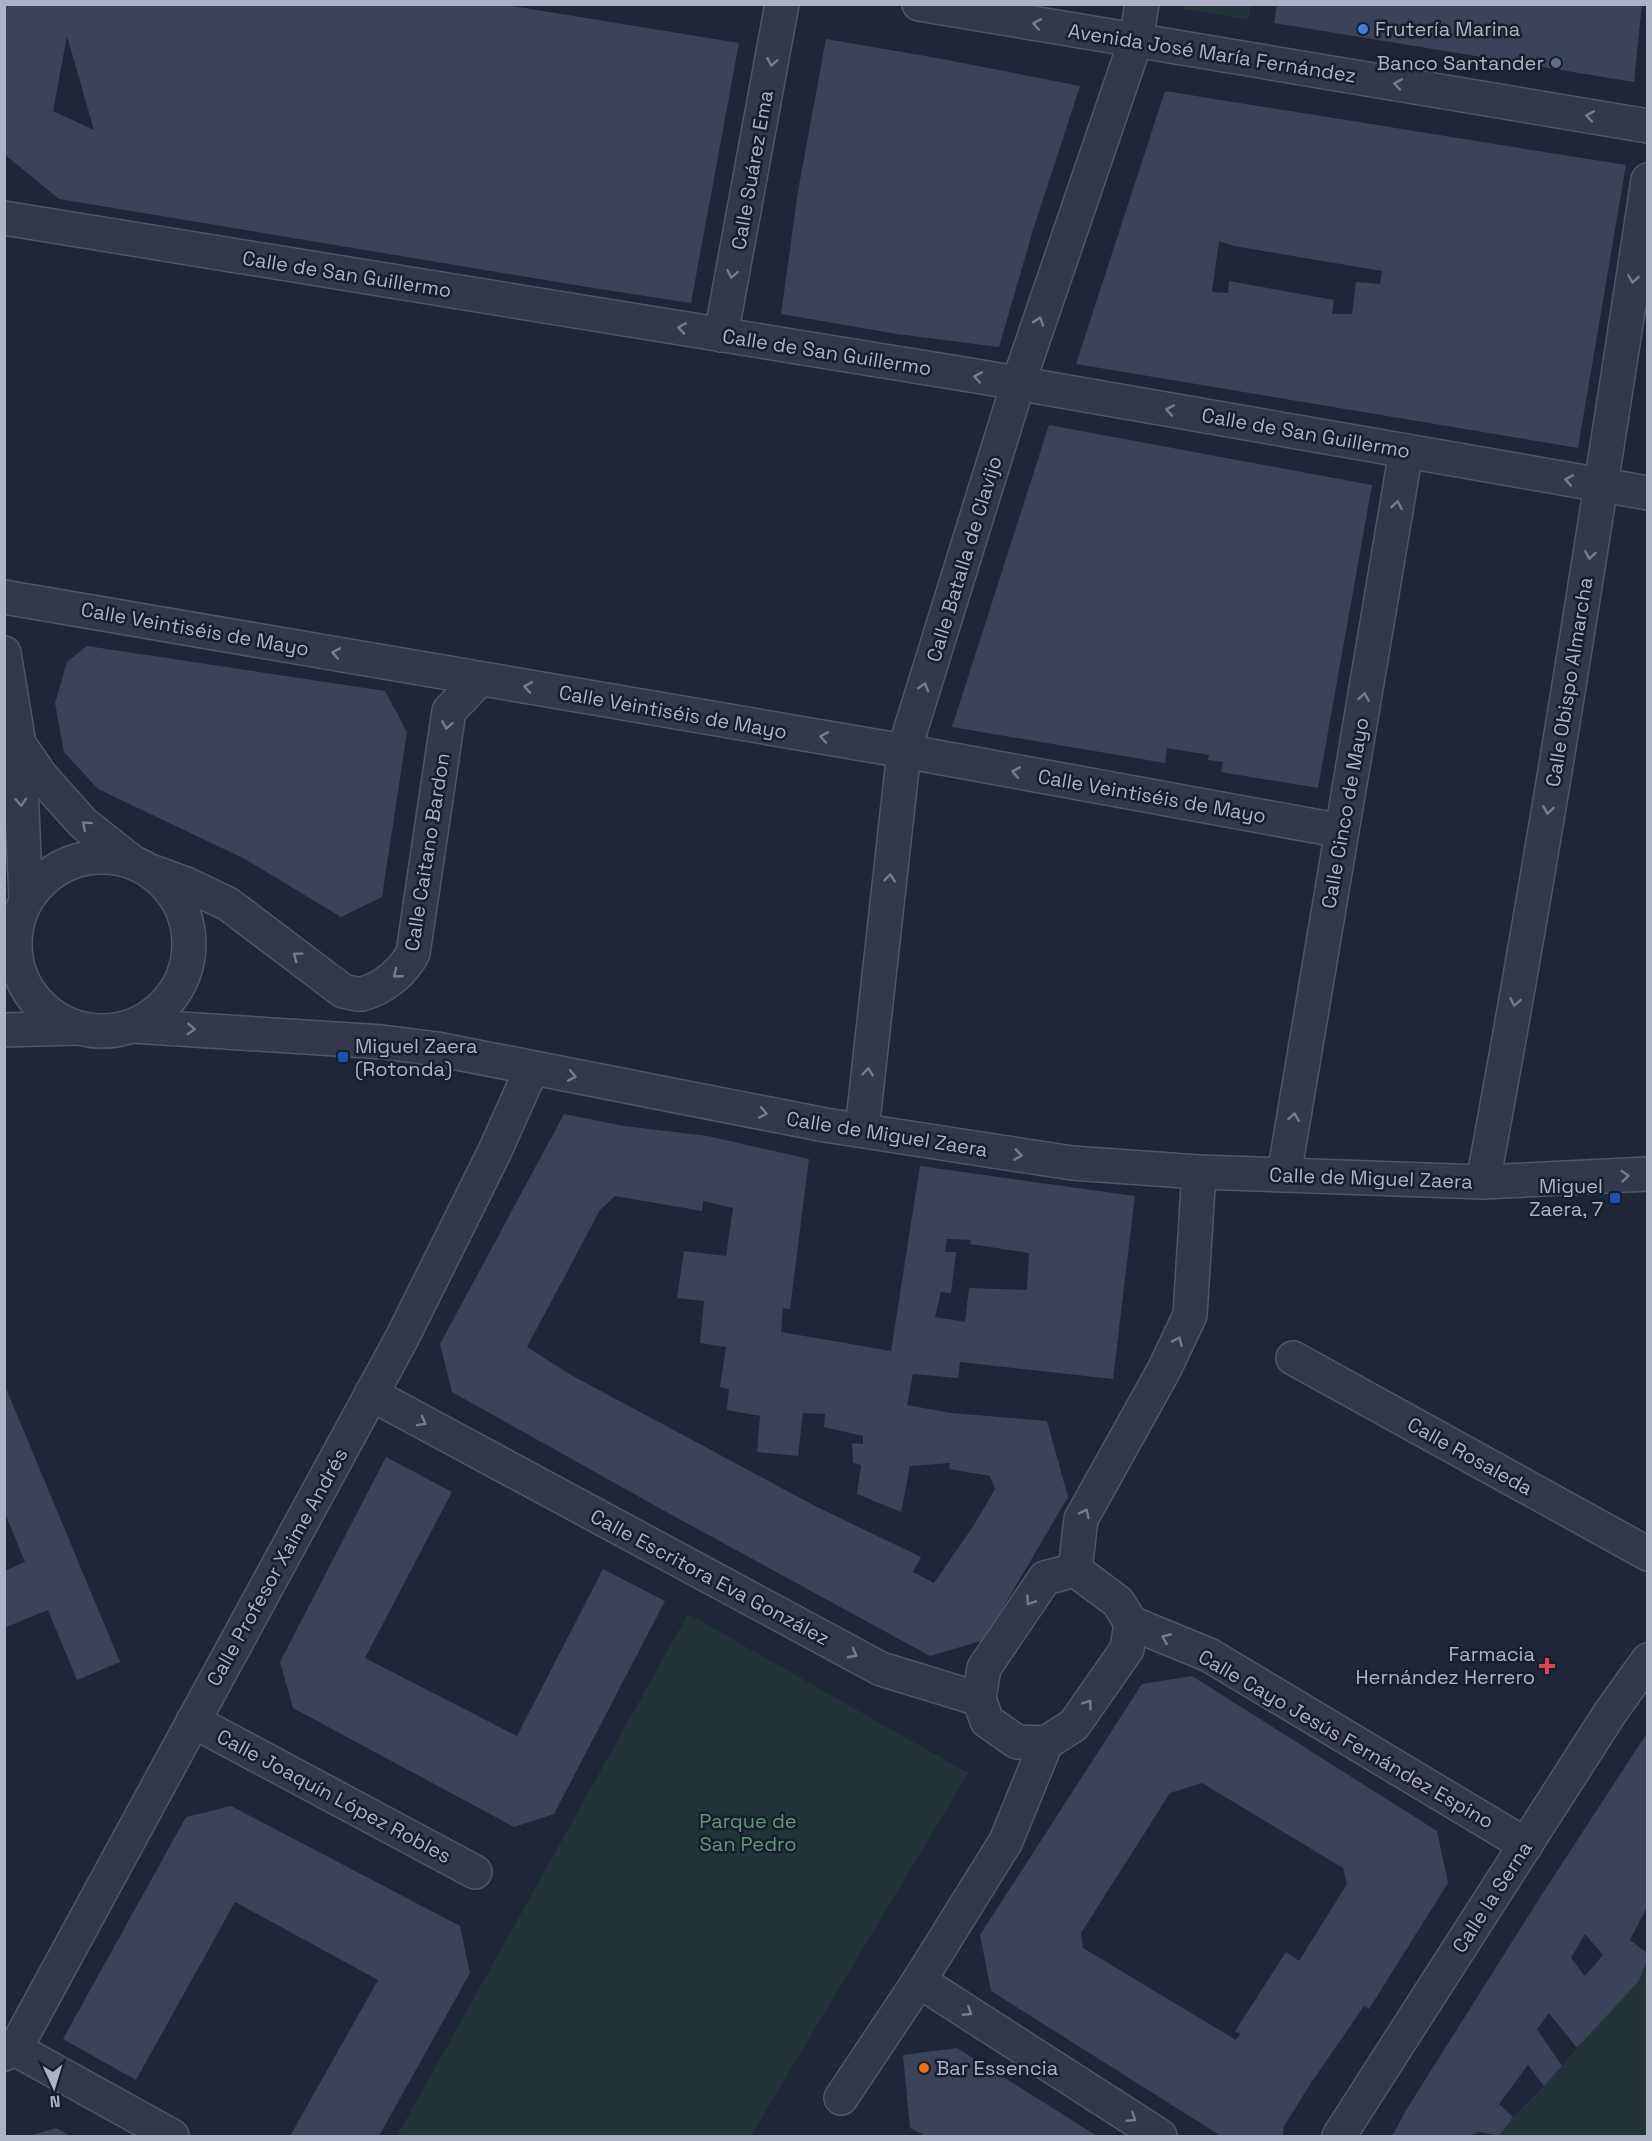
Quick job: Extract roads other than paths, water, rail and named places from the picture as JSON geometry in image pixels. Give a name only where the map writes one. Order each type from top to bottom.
[{"type":"street","name":"Calle Suárez Ema","points":[[721,335],[782,4]]},
{"type":"street","name":"Avenida José María Fernández","points":[[919,4],[1647,126]]},
{"type":"street","name":"Calle Batalla de Clavijo","points":[[862,1130],[904,751],[1018,384],[1136,40],[1142,4]]},
{"type":"street","name":"Calle Obispo Almarcha","points":[[1483,1182],[1602,485],[1647,180]]},
{"type":"street","name":"Calle de San Guillermo","points":[[4,218],[1018,384],[1647,493]]},
{"type":"street","name":"Calle Cinco de Mayo","points":[[1284,1174],[1406,451]]},
{"type":"street","name":"Calle Veintiséis de Mayo","points":[[4,597],[904,751],[1342,831]]},
{"type":"street","points":[[4,653],[19,744],[18,911],[15,956],[21,979],[35,1000],[54,1017],[76,1028]]},
{"type":"street","name":"Calle Caitano Bardon","points":[[142,867],[228,904],[343,991],[360,994],[385,984],[406,967],[413,953],[450,711],[480,679]]},
{"type":"street","points":[[4,1030],[76,1028],[105,1031],[133,1026],[157,1013],[175,993],[186,969],[190,942],[186,915],[172,891],[83,823],[41,776],[19,744]]},
{"type":"street","points":[[18,911],[37,885],[57,869],[80,859],[106,856],[142,867]]},
{"type":"street","name":"Calle de Miguel Zaera","points":[[133,1026],[382,1042],[437,1049],[825,1125],[1072,1163],[1199,1172],[1483,1182],[1647,1174]]},
{"type":"street","name":"Calle Profesor Xaime Andrés","points":[[10,2051],[402,1338],[494,1153],[532,1068]]},
{"type":"street","points":[[1075,1570],[1081,1519],[1164,1370],[1190,1315],[1199,1172]]},
{"type":"street","name":"Calle Rosaleda","points":[[1293,1358],[1647,1554]]},
{"type":"street","name":"Calle Escritora Eva González","points":[[371,1394],[881,1669],[979,1699]]},
{"type":"street","points":[[1075,1570],[1118,1602],[1131,1623],[1127,1649],[1074,1725],[1046,1743],[1017,1742],[987,1721],[979,1699],[984,1668],[1045,1578],[1075,1570]]},
{"type":"street","name":"Calle Cayo Jesús Fernández Espino","points":[[1131,1623],[1209,1655],[1526,1845]]},
{"type":"street","name":"Calle la Serna","points":[[1339,2136],[1647,1659]]},
{"type":"street","name":"Calle Joaquín López Robles","points":[[193,1721],[475,1872]]},
{"type":"street","points":[[841,2098],[919,1981],[1006,1841],[1046,1743]]},
{"type":"street","points":[[919,1981],[1160,2136]]},
{"type":"street","points":[[10,2051],[172,2136]]},
{"type":"place","name":"Frutería Marina","points":[[1363,29]]},
{"type":"place","name":"Banco Santander","points":[[1556,63]]},
{"type":"place","name":"Miguel Zaera (Rotonda)","points":[[343,1057]]},
{"type":"place","name":"Miguel Zaera, 7","points":[[1615,1198]]},
{"type":"place","name":"Farmacia Hernández Herrero","points":[[1547,1666]]},
{"type":"place","name":"Bar Essencia","points":[[924,2068]]},
{"type":"park label","name":"Parque de San Pedro","points":[[748,1832]]}]
